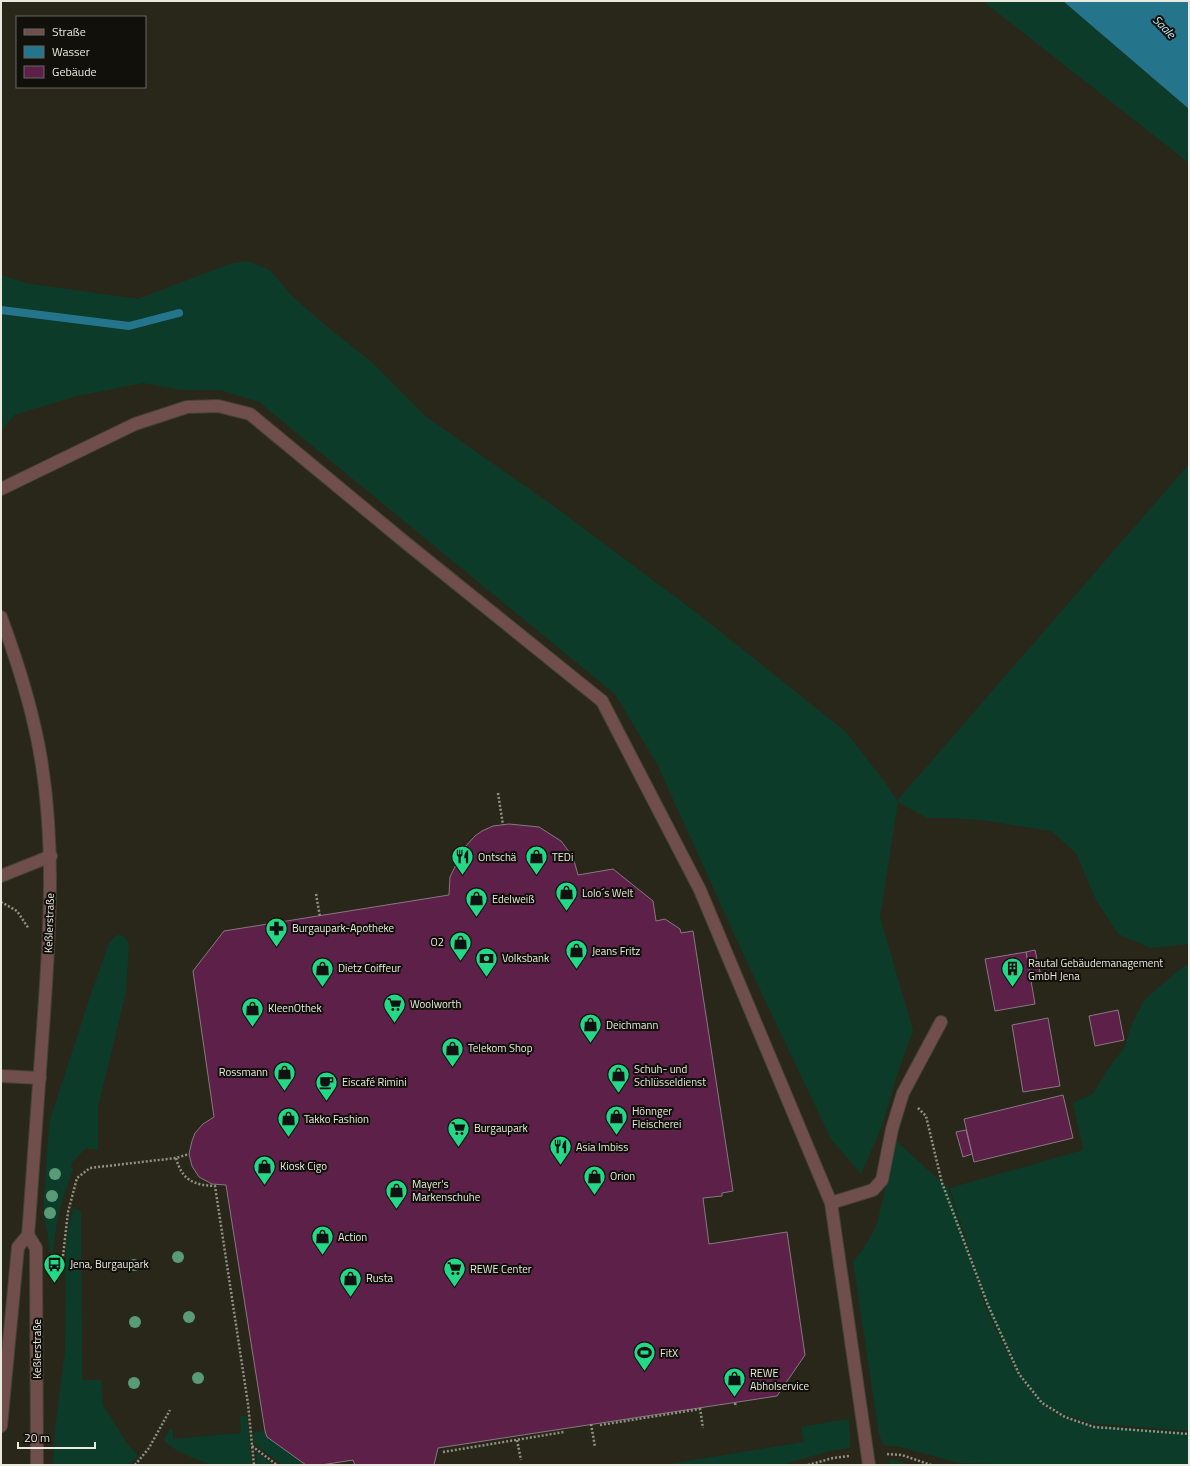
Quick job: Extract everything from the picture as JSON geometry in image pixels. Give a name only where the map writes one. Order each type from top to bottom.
[{"type":"street","points":[[1,489],[136,424],[187,407],[218,406],[250,414],[406,543],[602,701],[700,890],[830,1203],[869,1465]]},
{"type":"street","name":"Keßlerstraße","points":[[1,617],[20,672],[35,725],[45,787],[51,856],[50,922],[28,1235],[18,1247],[1,1426]]},
{"type":"street","points":[[1,876],[51,856]]},
{"type":"street","points":[[830,1203],[872,1190],[882,1180],[892,1129],[903,1093],[941,1022]]},
{"type":"street","points":[[1,1076],[40,1078]]},
{"type":"street","name":"Keßlerstraße","points":[[28,1235],[36,1248],[37,1465]]},
{"type":"path","points":[[498,793],[503,825]]},
{"type":"path","points":[[316,894],[320,917]]},
{"type":"path","points":[[1,902],[17,911],[31,932]]},
{"type":"path","points":[[903,1093],[926,1116],[942,1183],[988,1305],[1019,1374],[1042,1403],[1065,1417],[1094,1427],[1189,1434]]},
{"type":"path","points":[[62,1256],[68,1212],[77,1178],[90,1168],[176,1158],[189,1154]]},
{"type":"path","points":[[176,1158],[182,1172],[189,1180],[202,1186],[215,1186],[247,1396],[254,1465]]},
{"type":"path","points":[[735,1403],[736,1407]]},
{"type":"path","points":[[600,1425],[700,1409],[703,1428]]},
{"type":"path","points":[[135,1465],[149,1448],[170,1410]]},
{"type":"path","points":[[591,1424],[595,1447]]},
{"type":"path","points":[[443,1452],[564,1432]]},
{"type":"path","points":[[517,1440],[522,1460]]},
{"type":"path","points":[[252,1445],[277,1465]]},
{"type":"path","points":[[886,1454],[902,1455],[931,1465]]},
{"type":"path","points":[[808,1465],[833,1458],[850,1456]]},
{"type":"green space","points":[[983,1],[1063,1],[1189,109],[1189,163]]},
{"type":"green space","points":[[247,261],[270,270],[290,294],[319,320],[375,365],[425,416],[555,507],[693,610],[846,732],[885,782],[897,801],[1189,464],[1189,944],[1151,948],[1118,934],[1096,900],[1076,853],[1051,831],[982,820],[927,818],[898,802],[880,917],[913,1030],[896,1078],[882,1126],[861,1174],[831,1139],[745,958],[658,766],[615,694],[259,402],[220,390],[181,390],[143,383],[77,396],[14,415],[1,431],[1,275],[25,283],[138,299],[229,264]]},
{"type":"green space","points":[[117,935],[123,936],[128,941],[129,945],[126,992],[98,1107],[98,1150],[86,1148],[72,1162],[71,1167],[73,1169],[59,1213],[52,1259],[44,1215],[49,1123],[109,943]]},
{"type":"green space","points":[[1189,963],[1189,1431],[1090,1423],[1059,1413],[1042,1403],[1017,1369],[988,1311],[950,1188],[1083,1150],[1073,1103],[1093,1094],[1106,1072],[1124,1048],[1132,1024],[1145,999]]},
{"type":"green space","points":[[895,1140],[949,1189],[987,1312],[1016,1370],[1041,1404],[1058,1415],[1090,1425],[1189,1433],[1189,1465],[1034,1465],[960,1463],[900,1447],[883,1445],[879,1434],[853,1262],[865,1246],[876,1227],[889,1175]]},
{"type":"green space","points":[[73,1208],[81,1211],[82,1380],[101,1380],[103,1405],[126,1442],[138,1456],[129,1465],[53,1465],[55,1430],[65,1352],[66,1241]]},
{"type":"green space","points":[[240,1416],[247,1416],[252,1465],[211,1464],[180,1452],[164,1440],[170,1429],[173,1431],[173,1439],[241,1433]]},
{"type":"green space","points":[[849,1419],[850,1448],[830,1451],[781,1465],[663,1465],[804,1442],[801,1427]]},
{"type":"green space","points":[[265,1431],[268,1437],[306,1465],[282,1465],[258,1447],[254,1442],[253,1433]]},
{"type":"green space","points":[[257,1452],[273,1465],[257,1465]]},
{"type":"green space","points":[[890,1460],[893,1460],[912,1465],[890,1465]]},
{"type":"water","name":"Saale","points":[[1063,1],[1189,1],[1189,109]]},
{"type":"building","name":"Burgaupark","points":[[509,824],[539,827],[561,841],[573,857],[578,875],[613,869],[653,901],[656,921],[665,919],[680,929],[681,933],[693,931],[733,1191],[722,1193],[722,1196],[703,1198],[709,1244],[787,1232],[805,1355],[777,1396],[438,1448],[434,1465],[355,1465],[353,1460],[321,1465],[306,1465],[267,1437],[226,1185],[212,1184],[199,1177],[192,1166],[189,1154],[195,1133],[203,1124],[214,1117],[193,971],[224,931],[449,895],[450,877],[464,848],[482,831],[493,826]]},
{"type":"building","points":[[1035,950],[1040,972],[1030,974],[1026,952]]},
{"type":"building","name":"Rautal Gebäudemanagement GmbH Jena","points":[[1026,952],[1035,1004],[995,1011],[985,959]]},
{"type":"building","points":[[1118,1010],[1124,1040],[1095,1046],[1089,1016]]},
{"type":"building","points":[[1048,1018],[1060,1086],[1023,1092],[1012,1025]]},
{"type":"building","points":[[1063,1095],[1073,1138],[974,1162],[964,1119]]},
{"type":"building","points":[[966,1130],[972,1154],[963,1157],[956,1132]]},
{"type":"waterway","points":[[1,310],[129,326],[179,313]]},
{"type":"place","name":"Ontschä","points":[[463,876]]},
{"type":"place","name":"TEDi","points":[[537,876]]},
{"type":"place","name":"Lolo´s Welt","points":[[566,912]]},
{"type":"place","name":"Edelweiß","points":[[476,918]]},
{"type":"place","name":"Burgaupark-Apotheke","points":[[277,948]]},
{"type":"place","name":"O2","points":[[460,962]]},
{"type":"place","name":"Jeans Fritz","points":[[577,970]]},
{"type":"place","name":"Volksbank","points":[[486,978]]},
{"type":"place","name":"Dietz Coiffeur","points":[[322,988]]},
{"type":"place","name":"Rautal Gebäudemanagement GmbH Jena","points":[[1012,988]]},
{"type":"place","name":"Woolworth","points":[[395,1024]]},
{"type":"place","name":"KleenOthek","points":[[253,1028]]},
{"type":"place","name":"Deichmann","points":[[590,1044]]},
{"type":"place","name":"Telekom Shop","points":[[452,1068]]},
{"type":"place","name":"Rossmann","points":[[284,1092]]},
{"type":"place","name":"Schuh- und Schlüsseldienst","points":[[618,1094]]},
{"type":"place","name":"Eiscafé Rimini","points":[[326,1102]]},
{"type":"place","name":"Hönnger Fleischerei","points":[[617,1136]]},
{"type":"place","name":"Takko Fashion","points":[[288,1138]]},
{"type":"place","name":"Burgaupark","points":[[458,1148]]},
{"type":"place","name":"Asia Imbiss","points":[[560,1166]]},
{"type":"place","name":"Kiosk Cigo","points":[[265,1186]]},
{"type":"place","name":"Orion","points":[[594,1196]]},
{"type":"place","name":"Mayer's Markenschuhe","points":[[397,1210]]},
{"type":"place","name":"Action","points":[[323,1256]]},
{"type":"place","name":"Jena, Burgaupark","points":[[55,1284]]},
{"type":"place","name":"REWE Center","points":[[454,1288]]},
{"type":"place","name":"Rusta","points":[[350,1298]]},
{"type":"place","name":"FitX","points":[[645,1372]]},
{"type":"place","name":"REWE Abholservice","points":[[735,1398]]}]
